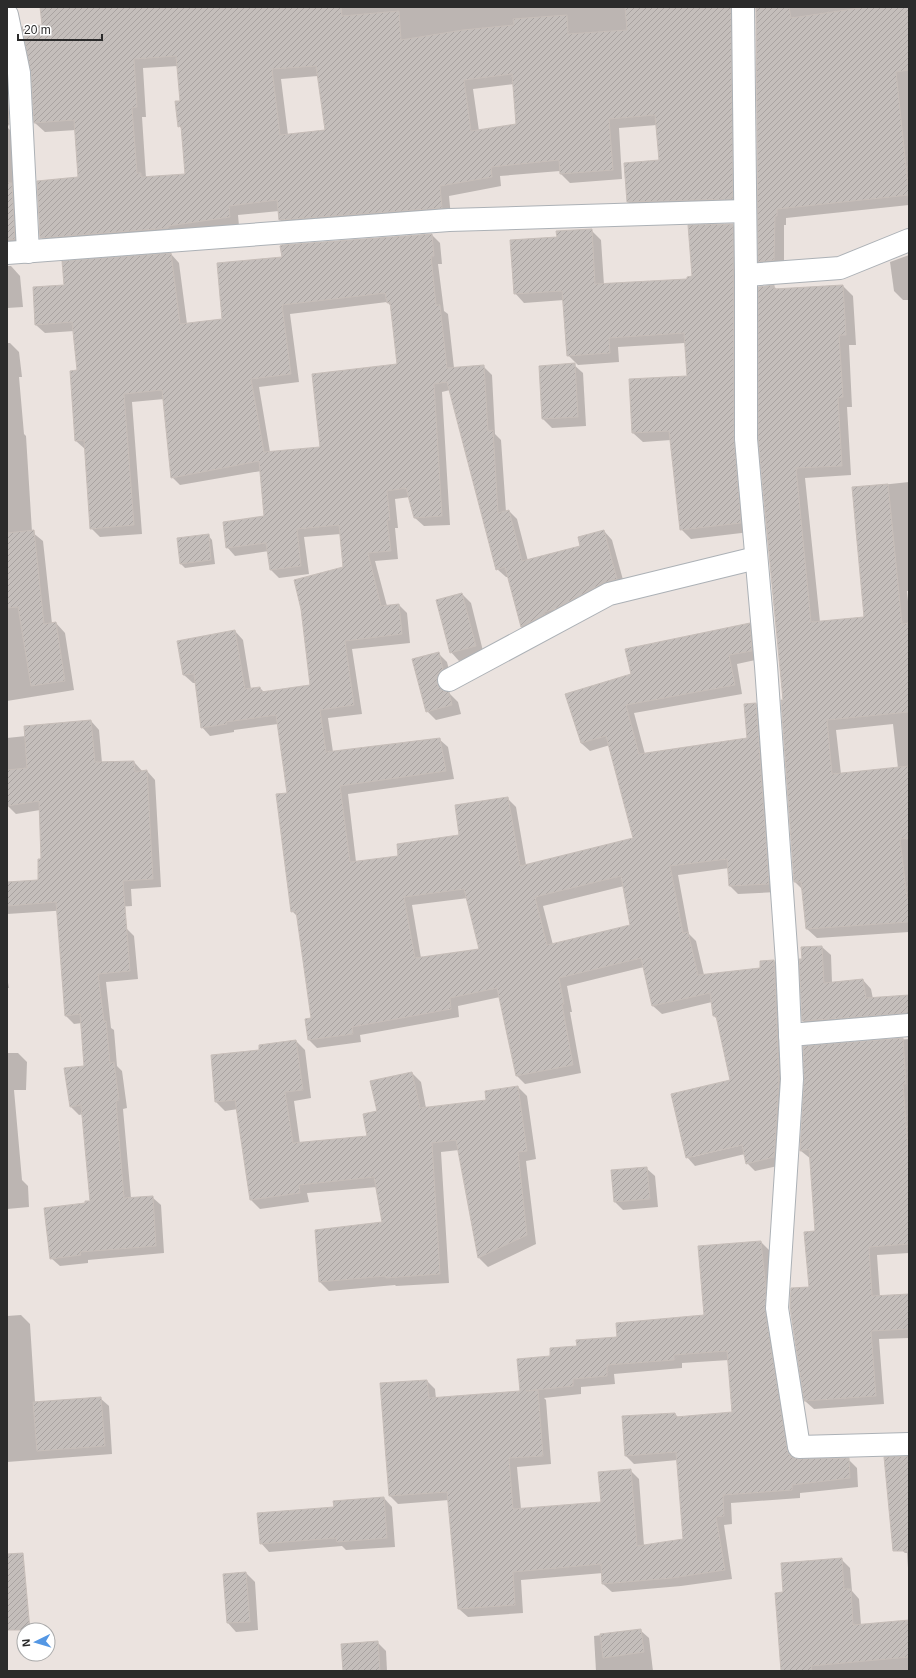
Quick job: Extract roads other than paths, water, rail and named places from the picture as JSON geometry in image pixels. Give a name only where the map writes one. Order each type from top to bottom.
[{"type":"street","points":[[744,7],[746,438],[767,674],[792,1079],[777,1308],[799,1447],[909,1444]]},
{"type":"street","points":[[7,15],[19,73],[17,253],[136,242],[449,220],[745,211]]},
{"type":"street","points":[[746,275],[840,268],[909,240]]},
{"type":"street","points":[[449,680],[609,594],[756,558]]},
{"type":"street","points":[[790,1035],[909,1025]]}]
